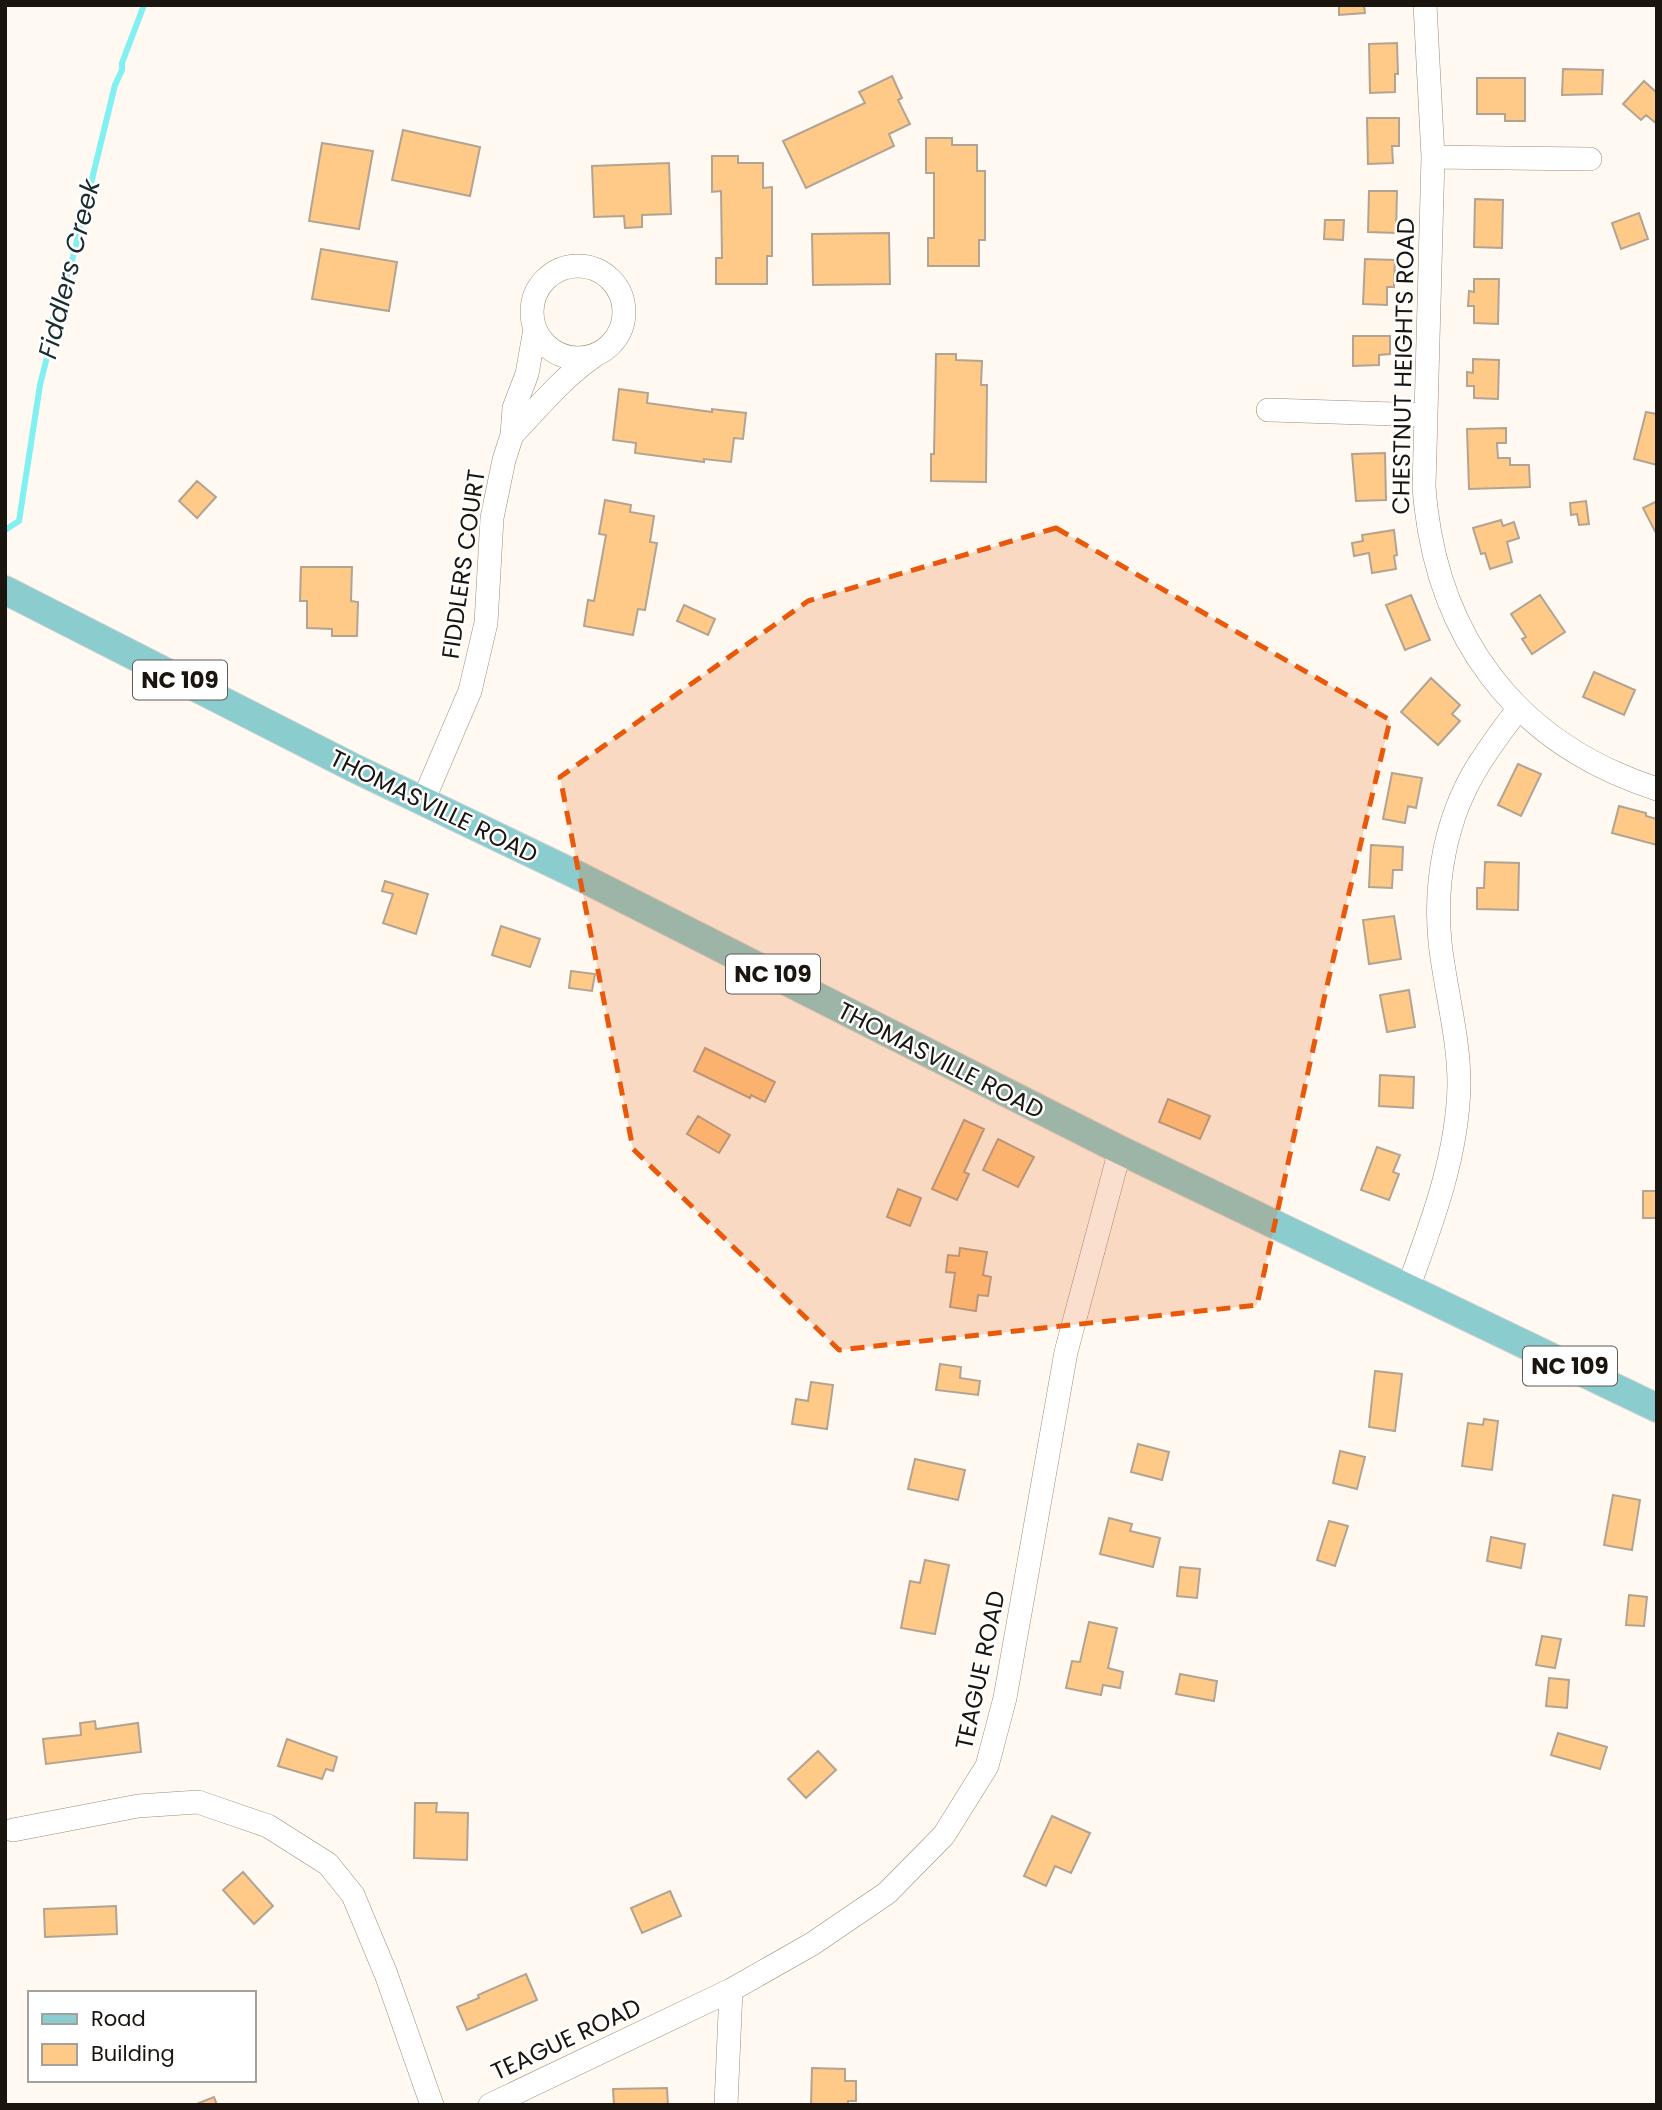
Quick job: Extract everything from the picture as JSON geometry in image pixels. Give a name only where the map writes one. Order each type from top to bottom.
[{"type":"main road","name":"THOMASVILLE ROAD","points":[[5,590],[1121,1150],[1657,1408]]},
{"type":"street","name":"CHESTNUT HEIGHTS ROAD","points":[[1425,5],[1433,157],[1424,487],[1426,523],[1441,586],[1454,618],[1477,657],[1519,708],[1551,736],[1579,755],[1609,771],[1657,789]]},
{"type":"street","points":[[1433,157],[1590,159]]},
{"type":"street","name":"FIDDLERS COURT","points":[[423,802],[470,691],[486,623],[492,518],[512,435],[514,408],[527,374],[535,329],[531,318],[533,297],[544,279],[562,268],[582,265],[602,272],[617,286],[624,306],[622,326],[612,344],[594,356]]},
{"type":"street","points":[[535,329],[538,337],[554,352],[573,358],[594,356]]},
{"type":"street","points":[[512,435],[548,394],[572,371],[594,356]]},
{"type":"street","points":[[1268,410],[1425,415]]},
{"type":"street","points":[[1408,1289],[1436,1211],[1457,1109],[1458,1059],[1438,919],[1443,859],[1460,801],[1478,766],[1519,708]]},
{"type":"street","name":"TEAGUE ROAD","points":[[490,2105],[732,1990],[812,1944],[887,1893],[944,1835],[987,1766],[1005,1698],[1066,1352],[1121,1150]]},
{"type":"street","points":[[13,1830],[138,1806],[198,1802],[268,1826],[328,1864],[353,1895],[386,1974],[432,2105]]},
{"type":"street","points":[[726,2105],[732,1990]]},
{"type":"highlighted area","points":[[1056,528],[1390,720],[1326,990],[1257,1305],[839,1350],[633,1149],[560,777],[808,601]]},
{"type":"building","points":[[1339,5],[1364,5],[1365,13],[1339,15]]},
{"type":"building","points":[[1397,43],[1398,74],[1395,74],[1395,92],[1370,93],[1369,44]]},
{"type":"building","points":[[1563,69],[1603,70],[1602,94],[1562,95]]},
{"type":"building","points":[[892,76],[902,98],[898,100],[910,124],[889,134],[894,146],[806,188],[783,141],[865,103],[859,92]]},
{"type":"building","points":[[1477,78],[1525,78],[1525,121],[1505,121],[1505,114],[1477,114]]},
{"type":"building","points":[[1644,81],[1657,93],[1657,124],[1646,115],[1641,120],[1623,104]]},
{"type":"building","points":[[1367,118],[1399,118],[1399,146],[1392,146],[1393,163],[1368,164]]},
{"type":"building","points":[[403,130],[480,147],[470,196],[392,180]]},
{"type":"building","points":[[926,138],[952,138],[952,145],[977,145],[977,171],[985,171],[985,240],[979,240],[979,266],[928,266],[928,238],[934,238],[934,173],[926,173]]},
{"type":"building","points":[[322,143],[373,151],[359,229],[309,221]]},
{"type":"building","points":[[712,156],[738,156],[738,163],[763,163],[763,188],[772,187],[772,256],[767,256],[767,284],[716,284],[716,258],[722,258],[721,191],[712,192]]},
{"type":"building","points":[[669,163],[671,214],[642,215],[642,227],[625,228],[624,216],[594,217],[592,166]]},
{"type":"building","points":[[1369,191],[1397,191],[1396,233],[1368,232]]},
{"type":"building","points":[[1475,199],[1503,200],[1502,248],[1474,247]]},
{"type":"building","points":[[1639,213],[1648,239],[1621,249],[1612,223]]},
{"type":"building","points":[[1325,220],[1344,220],[1343,240],[1324,239]]},
{"type":"building","points":[[889,233],[890,284],[813,285],[812,234]]},
{"type":"building","points":[[321,249],[397,262],[389,311],[312,299]]},
{"type":"building","points":[[1365,259],[1395,260],[1394,287],[1387,287],[1387,305],[1363,304]]},
{"type":"building","points":[[1474,279],[1499,279],[1498,324],[1474,323],[1474,306],[1468,306],[1469,291],[1474,292]]},
{"type":"building","points":[[1353,336],[1390,336],[1390,354],[1379,355],[1379,365],[1353,366]]},
{"type":"building","points":[[936,354],[956,354],[956,360],[982,361],[981,385],[987,385],[986,482],[931,481]]},
{"type":"building","points":[[1473,359],[1499,360],[1498,399],[1474,398],[1474,386],[1467,386],[1467,372],[1473,373]]},
{"type":"building","points":[[619,389],[648,393],[647,403],[712,412],[712,409],[746,413],[743,439],[734,438],[731,462],[704,459],[704,462],[635,453],[636,443],[613,440]]},
{"type":"building","points":[[1646,412],[1657,414],[1657,465],[1634,459]]},
{"type":"building","points":[[1506,428],[1506,443],[1497,443],[1498,458],[1510,458],[1510,465],[1529,465],[1530,487],[1469,489],[1467,429]]},
{"type":"building","points":[[1385,453],[1386,500],[1356,501],[1352,454]]},
{"type":"building","points":[[197,481],[216,497],[197,518],[179,501]]},
{"type":"building","points":[[605,500],[631,505],[630,512],[654,516],[650,542],[657,543],[645,610],[638,609],[633,635],[584,626],[588,600],[594,601],[606,535],[599,534]]},
{"type":"building","points":[[1586,501],[1589,524],[1579,525],[1577,514],[1571,515],[1570,503]]},
{"type":"building","points":[[1657,501],[1657,535],[1643,508]]},
{"type":"building","points":[[1501,520],[1503,526],[1514,522],[1519,538],[1507,542],[1512,562],[1490,569],[1485,553],[1481,554],[1473,528]]},
{"type":"building","points":[[1394,530],[1396,569],[1372,573],[1369,553],[1354,556],[1352,543],[1363,541],[1362,535]]},
{"type":"building","points":[[301,567],[352,567],[351,601],[358,602],[357,636],[332,636],[332,629],[307,628],[307,601],[300,601]]},
{"type":"building","points":[[1411,595],[1430,640],[1405,650],[1386,605]]},
{"type":"building","points":[[1540,595],[1565,632],[1532,654],[1522,639],[1526,637],[1511,614]]},
{"type":"building","points":[[684,605],[715,619],[708,635],[677,621]]},
{"type":"building","points":[[1594,672],[1635,690],[1624,715],[1583,697]]},
{"type":"building","points":[[1431,678],[1460,705],[1452,714],[1460,721],[1438,745],[1401,712]]},
{"type":"building","points":[[1518,764],[1541,774],[1521,816],[1498,805]]},
{"type":"building","points":[[1392,773],[1422,778],[1416,808],[1408,806],[1405,823],[1383,819]]},
{"type":"building","points":[[1619,806],[1646,813],[1646,816],[1657,819],[1657,845],[1612,833]]},
{"type":"building","points":[[1371,845],[1403,847],[1402,870],[1393,870],[1392,888],[1369,887]]},
{"type":"building","points":[[1485,862],[1519,863],[1518,910],[1477,909],[1477,888],[1484,888]]},
{"type":"building","points":[[385,881],[428,894],[416,934],[383,923],[393,894],[382,891]]},
{"type":"building","points":[[1394,916],[1401,959],[1369,964],[1363,920]]},
{"type":"building","points":[[501,926],[540,939],[530,967],[492,955]]},
{"type":"building","points":[[571,971],[595,974],[592,991],[569,988]]},
{"type":"building","points":[[1409,990],[1415,1027],[1387,1032],[1380,995]]},
{"type":"building","points":[[705,1048],[775,1082],[765,1102],[751,1095],[750,1098],[694,1071]]},
{"type":"building","points":[[1380,1075],[1414,1077],[1413,1108],[1379,1106]]},
{"type":"building","points":[[1168,1099],[1210,1116],[1200,1139],[1159,1122]]},
{"type":"building","points":[[698,1116],[730,1135],[719,1153],[687,1134]]},
{"type":"building","points":[[964,1120],[984,1129],[964,1172],[969,1174],[957,1200],[932,1189]]},
{"type":"building","points":[[998,1139],[1034,1157],[1018,1187],[983,1170]]},
{"type":"building","points":[[1377,1147],[1400,1155],[1393,1172],[1399,1174],[1389,1200],[1361,1190]]},
{"type":"building","points":[[898,1189],[921,1198],[910,1226],[887,1217]]},
{"type":"building","points":[[1643,1191],[1657,1191],[1657,1218],[1643,1218]]},
{"type":"building","points":[[960,1248],[987,1252],[983,1275],[991,1277],[988,1296],[978,1295],[976,1311],[950,1307],[955,1273],[946,1272],[948,1255],[959,1256]]},
{"type":"building","points":[[940,1364],[961,1367],[960,1378],[980,1381],[978,1395],[936,1390]]},
{"type":"building","points":[[1375,1371],[1402,1374],[1395,1431],[1369,1427]]},
{"type":"building","points":[[811,1382],[833,1385],[827,1429],[792,1424],[796,1399],[808,1401]]},
{"type":"building","points":[[1484,1419],[1498,1421],[1492,1470],[1462,1466],[1468,1423],[1483,1425]]},
{"type":"building","points":[[1138,1444],[1169,1452],[1162,1480],[1131,1472]]},
{"type":"building","points":[[1340,1451],[1365,1457],[1357,1489],[1333,1483]]},
{"type":"building","points":[[915,1459],[965,1470],[958,1500],[908,1489]]},
{"type":"building","points":[[1613,1495],[1640,1500],[1632,1550],[1604,1545]]},
{"type":"building","points":[[1109,1518],[1132,1524],[1130,1531],[1160,1538],[1153,1567],[1100,1554]]},
{"type":"building","points":[[1329,1521],[1348,1526],[1335,1566],[1317,1560]]},
{"type":"building","points":[[1491,1537],[1525,1544],[1521,1568],[1487,1561]]},
{"type":"building","points":[[925,1560],[949,1565],[935,1634],[901,1628],[910,1581],[920,1583]]},
{"type":"building","points":[[1180,1567],[1200,1569],[1197,1598],[1177,1596]]},
{"type":"building","points":[[1629,1595],[1647,1597],[1644,1626],[1626,1625]]},
{"type":"building","points":[[1089,1622],[1117,1628],[1108,1668],[1123,1672],[1120,1688],[1103,1685],[1101,1695],[1066,1688],[1072,1661],[1080,1662]]},
{"type":"building","points":[[1542,1636],[1561,1639],[1555,1668],[1536,1665]]},
{"type":"building","points":[[1180,1674],[1217,1681],[1214,1701],[1176,1694]]},
{"type":"building","points":[[1549,1678],[1569,1680],[1567,1708],[1546,1706]]},
{"type":"building","points":[[95,1721],[96,1729],[138,1723],[141,1752],[46,1764],[43,1739],[81,1735],[80,1723]]},
{"type":"building","points":[[1558,1733],[1607,1747],[1600,1769],[1551,1755]]},
{"type":"building","points":[[287,1739],[337,1757],[333,1771],[326,1769],[322,1779],[278,1766]]},
{"type":"building","points":[[818,1751],[836,1770],[806,1798],[788,1779]]},
{"type":"building","points":[[415,1803],[437,1803],[436,1812],[468,1813],[467,1860],[414,1858]]},
{"type":"building","points":[[1052,1816],[1090,1833],[1071,1873],[1055,1866],[1046,1886],[1024,1876]]},
{"type":"building","points":[[243,1872],[273,1906],[254,1924],[223,1890]]},
{"type":"building","points":[[670,1891],[681,1916],[642,1933],[631,1908]]},
{"type":"building","points":[[116,1906],[117,1934],[45,1937],[44,1909]]},
{"type":"building","points":[[526,1974],[537,2000],[467,2030],[457,2007]]},
{"type":"building","points":[[812,2068],[845,2069],[845,2081],[856,2081],[856,2101],[848,2101],[848,2105],[811,2105]]},
{"type":"building","points":[[667,2088],[668,2105],[614,2105],[613,2089]]},
{"type":"building","points":[[214,2097],[217,2105],[194,2105]]},
{"type":"waterway","name":"Fiddlers Creek","points":[[5,530],[19,521],[40,385],[51,341],[50,326],[72,261],[115,85],[144,5]]}]
